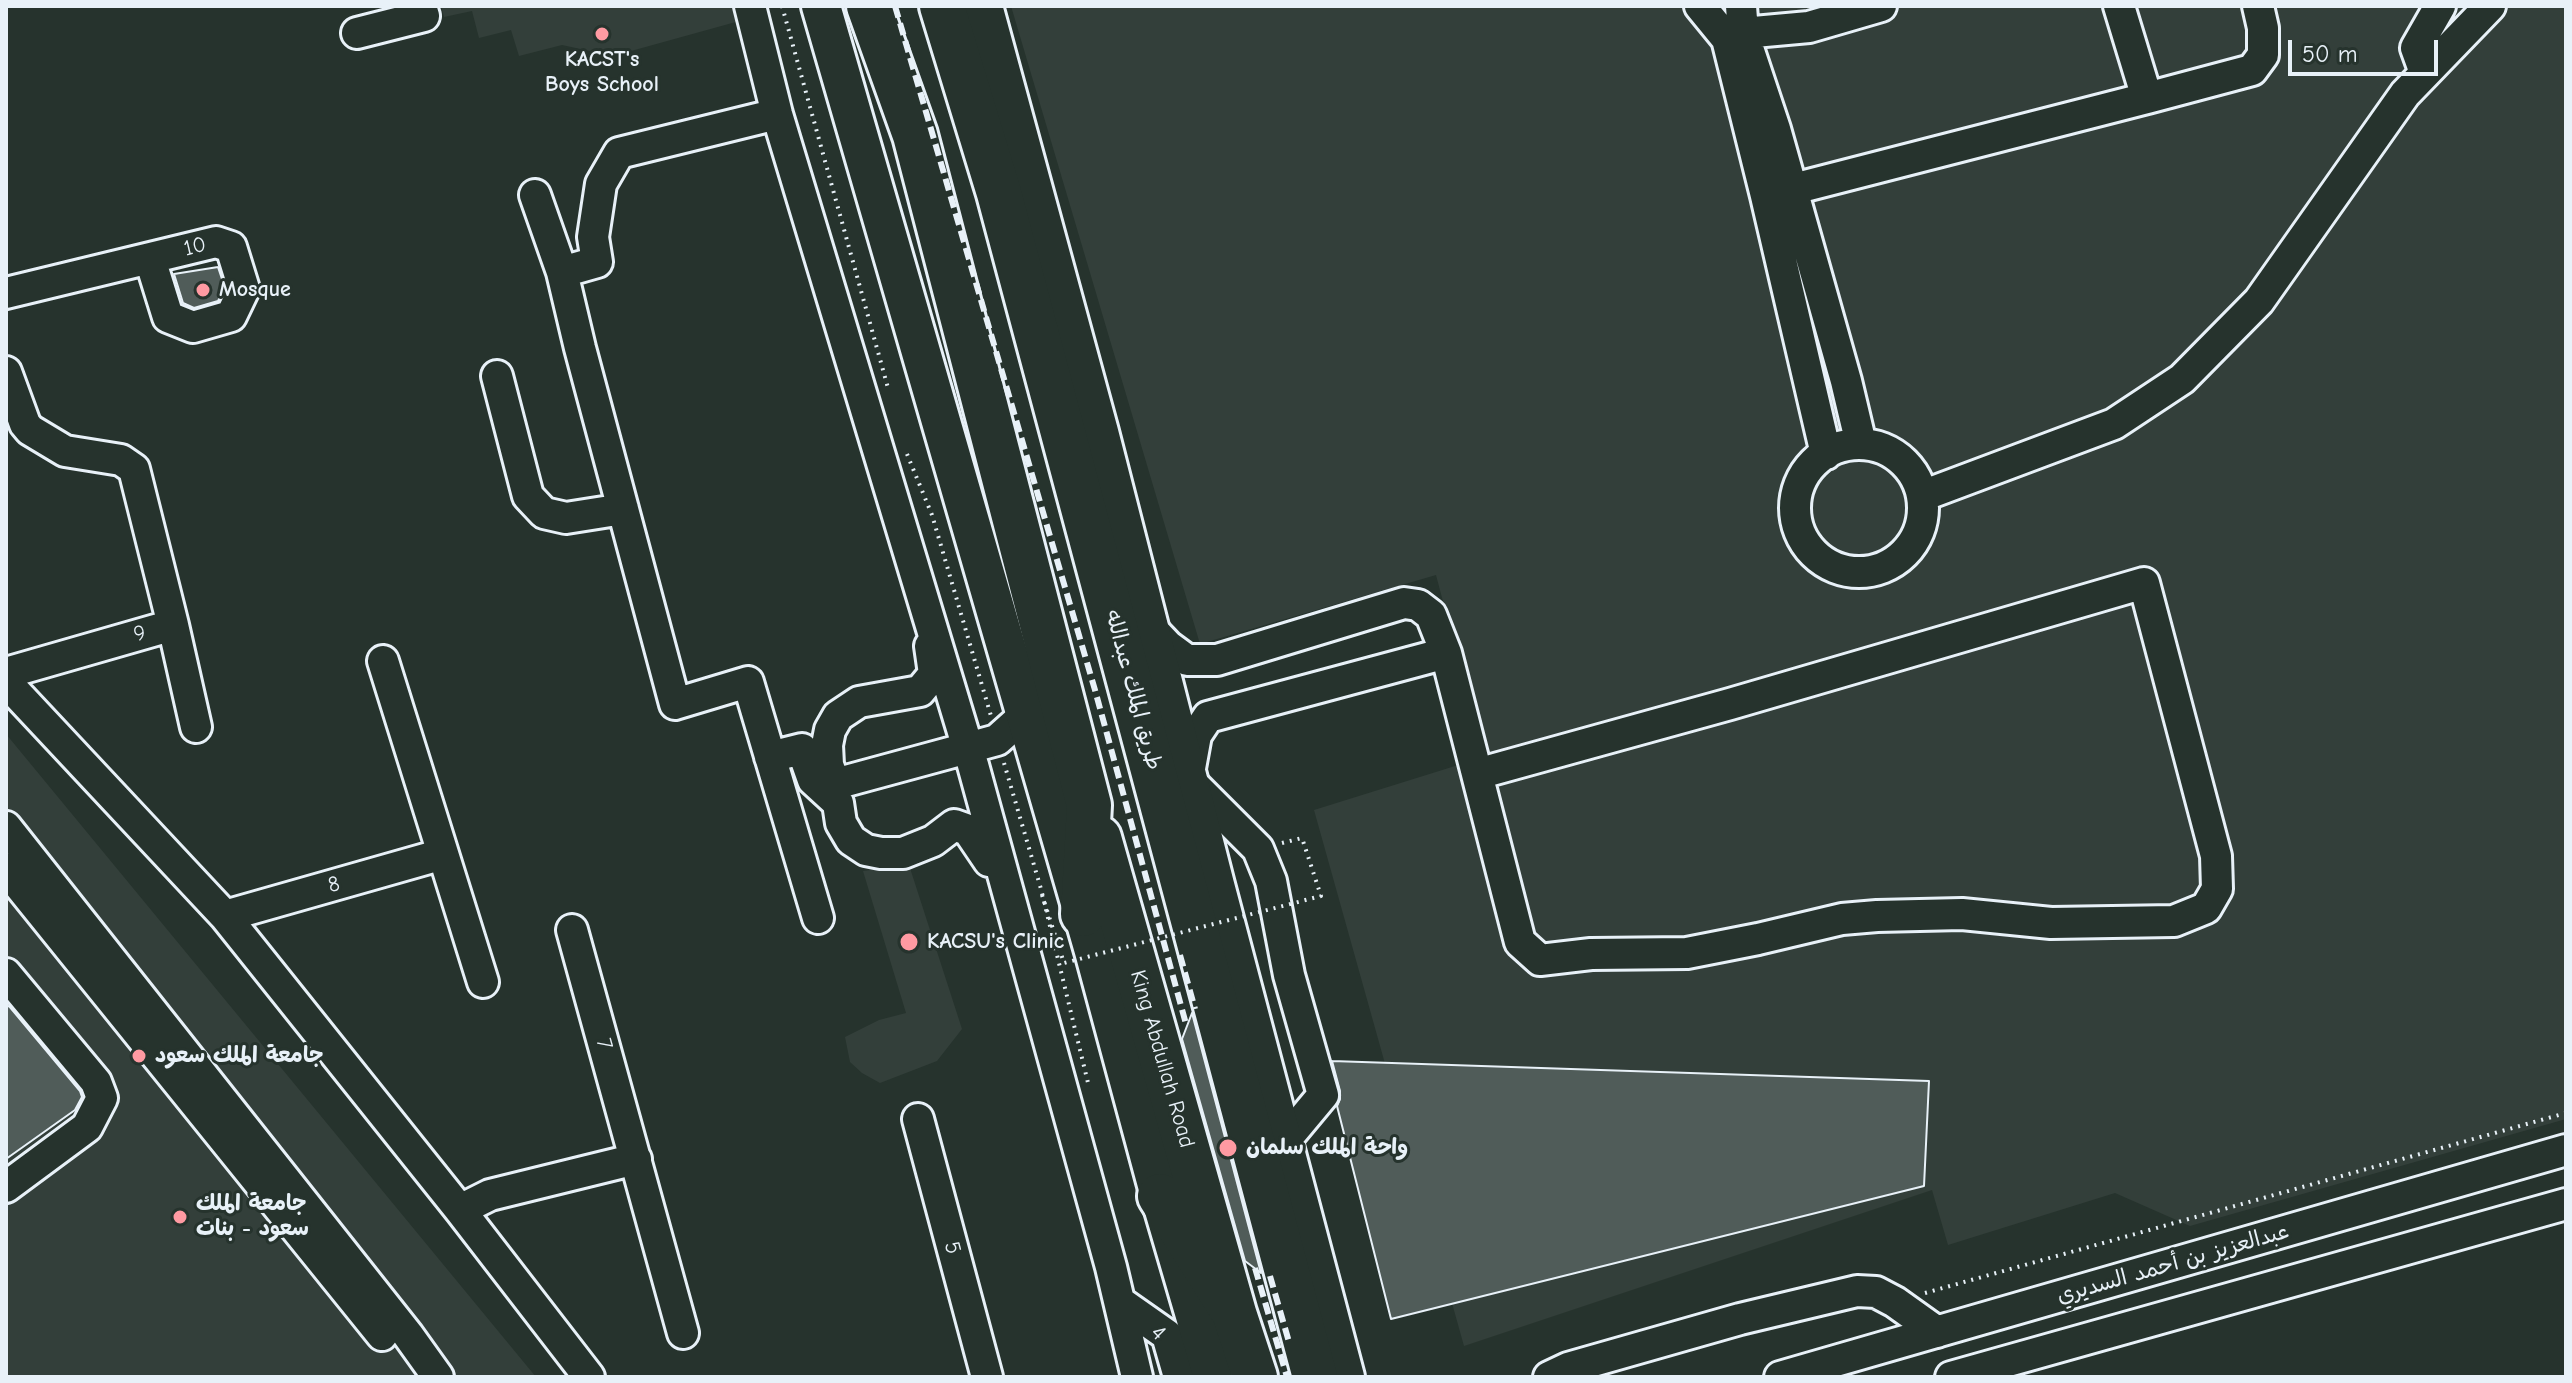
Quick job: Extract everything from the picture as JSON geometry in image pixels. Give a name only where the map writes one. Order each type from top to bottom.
[{"type":"highway","points":[[869,6],[915,135],[1089,805],[1083,914]]},
{"type":"highway","name":"طريق الملك عبدالله","points":[[942,6],[999,193],[1315,1377]]},
{"type":"highway","name":"King Abdullah Road","points":[[1089,805],[1234,1313]]},
{"type":"highway","points":[[1160,1196],[1234,1313],[1255,1377]]},
{"type":"main road","points":[[821,6],[1026,714],[1013,752],[1083,914],[1213,1377]]},
{"type":"main road","points":[[983,6],[1099,432],[1345,1377]]},
{"type":"street","points":[[357,33],[424,16],[421,6]]},
{"type":"street","points":[[750,6],[777,114],[970,756],[1120,1302],[1137,1377]]},
{"type":"street","points":[[1700,6],[1737,26],[1881,6]]},
{"type":"street","points":[[2119,6],[2147,98]]},
{"type":"street","points":[[1779,193],[2252,70],[2263,55],[2263,28],[2258,6]]},
{"type":"street","points":[[2425,73],[2416,48],[2440,6]]},
{"type":"street","points":[[1922,496],[2114,424],[2182,379],[2259,301],[2405,94],[2490,6]]},
{"type":"street","points":[[1737,26],[1775,129],[1779,193],[1826,454]]},
{"type":"street","points":[[562,272],[597,262],[593,237],[601,184],[619,153],[777,114]]},
{"type":"street","points":[[1779,193],[1846,381],[1861,444]]},
{"type":"street","points":[[535,195],[562,272],[675,704],[748,682],[818,918]]},
{"type":"street","points":[[6,293],[150,259]]},
{"type":"street","points":[[6,372],[30,430],[65,451],[121,460],[134,469],[173,625]]},
{"type":"street","points":[[497,376],[528,496],[544,513],[566,518],[623,509]]},
{"type":"street","points":[[1842,446],[1878,446],[1901,459],[1917,479],[1922,496],[1923,516],[1917,536],[1906,552],[1889,565],[1870,571],[1850,571],[1831,565],[1815,553],[1803,537],[1796,512],[1800,486],[1806,473],[1814,462],[1842,446]]},
{"type":"street","points":[[1148,625],[1187,660],[1217,660],[1404,603],[1418,605],[1431,615],[1446,653],[1520,942],[1540,960],[1591,954],[1687,953],[1842,919],[1877,916],[1962,914],[2051,923],[2174,921],[2206,908],[2217,889],[2216,856],[2144,583],[1477,774]]},
{"type":"street","points":[[829,789],[827,745],[830,730],[838,716],[859,702],[920,691],[934,674],[926,608]]},
{"type":"street","name":"9","points":[[6,673],[173,625],[196,727]]},
{"type":"street","points":[[1283,1143],[1323,1095],[1289,975],[1271,881],[1258,849],[1188,779],[1196,735],[1208,717],[1446,653]]},
{"type":"street","points":[[383,661],[483,982]]},
{"type":"street","points":[[6,682],[225,916],[589,1377]]},
{"type":"street","points":[[770,757],[802,749],[829,789],[841,823],[851,840],[866,850],[903,853],[933,841],[954,825],[968,830],[979,842],[1008,894]]},
{"type":"street","points":[[829,789],[970,756],[1013,752]]},
{"type":"street","points":[[6,827],[438,1377]]},
{"type":"street","name":"8","points":[[225,916],[443,854]]},
{"type":"street","points":[[6,869],[416,1377]]},
{"type":"street","name":"7","points":[[572,930],[683,1333]]},
{"type":"street","points":[[6,974],[96,1082],[102,1098],[87,1127],[6,1187]]},
{"type":"street","name":"5","points":[[918,1119],[987,1377]]},
{"type":"street","name":"عبدالعزيز بن أحمد السديري","points":[[1780,1377],[2566,1150]]},
{"type":"street","points":[[460,1210],[490,1195],[636,1159]]},
{"type":"street","points":[[1951,1377],[2566,1204]]},
{"type":"street","points":[[1549,1377],[1568,1368],[1725,1323],[1857,1291],[1876,1292],[1937,1332]]},
{"type":"street","name":"4","points":[[1120,1302],[1167,1335],[1179,1377]]},
{"type":"path","points":[[782,6],[890,397]]},
{"type":"path","points":[[903,442],[932,515],[1013,752],[1042,892],[1064,963],[1321,896],[1302,838]]},
{"type":"path","points":[[1895,1302],[2566,1113]]},
{"type":"shaded area","name":"KACST's Boys School","points":[[441,6],[739,6],[743,20],[613,56],[562,45],[519,56],[511,30],[479,38],[472,11],[444,17]]},
{"type":"shaded area","points":[[1011,6],[2566,6],[2566,1119],[2190,1226],[2115,1193],[1948,1245],[1932,1190],[1464,1346],[1314,810],[1484,757],[1436,575],[1200,644]]},
{"type":"shaded area","name":"جامعة الملك سعود","points":[[6,734],[536,1377],[6,1377]]},
{"type":"shaded area","name":"KACSU's Clinic","points":[[909,865],[962,1029],[937,1061],[880,1083],[850,1062],[845,1037],[879,1020],[906,1013],[863,871]]},
{"type":"building","name":"Mosque","points":[[218,267],[225,288],[218,301],[194,308],[183,303],[174,274]]},
{"type":"building","points":[[9,1006],[82,1097],[75,1110],[6,1159],[6,1007]]},
{"type":"building","points":[[1192,1013],[1261,1273],[1245,1261],[1182,1039]]},
{"type":"building","points":[[1332,1061],[1929,1081],[1924,1186],[1391,1319],[1337,1106],[1340,1091]]},
{"type":"railway","points":[[895,6],[1095,690],[1186,1024]]},
{"type":"railway","points":[[1180,955],[1195,1009]]},
{"type":"railway","points":[[1255,1268],[1287,1377]]},
{"type":"railway","points":[[1270,1276],[1289,1342]]},
{"type":"place","name":"KACST's Boys School","points":[[602,34]]},
{"type":"place","name":"Mosque","points":[[203,290]]},
{"type":"place","name":"KACSU's Clinic","points":[[909,942]]},
{"type":"place","name":"جامعة الملك سعود","points":[[139,1056]]},
{"type":"place","name":"واحة الملك سلمان","points":[[1228,1148]]},
{"type":"place","name":"جامعة الملك سعود - بنات","points":[[180,1217]]}]
